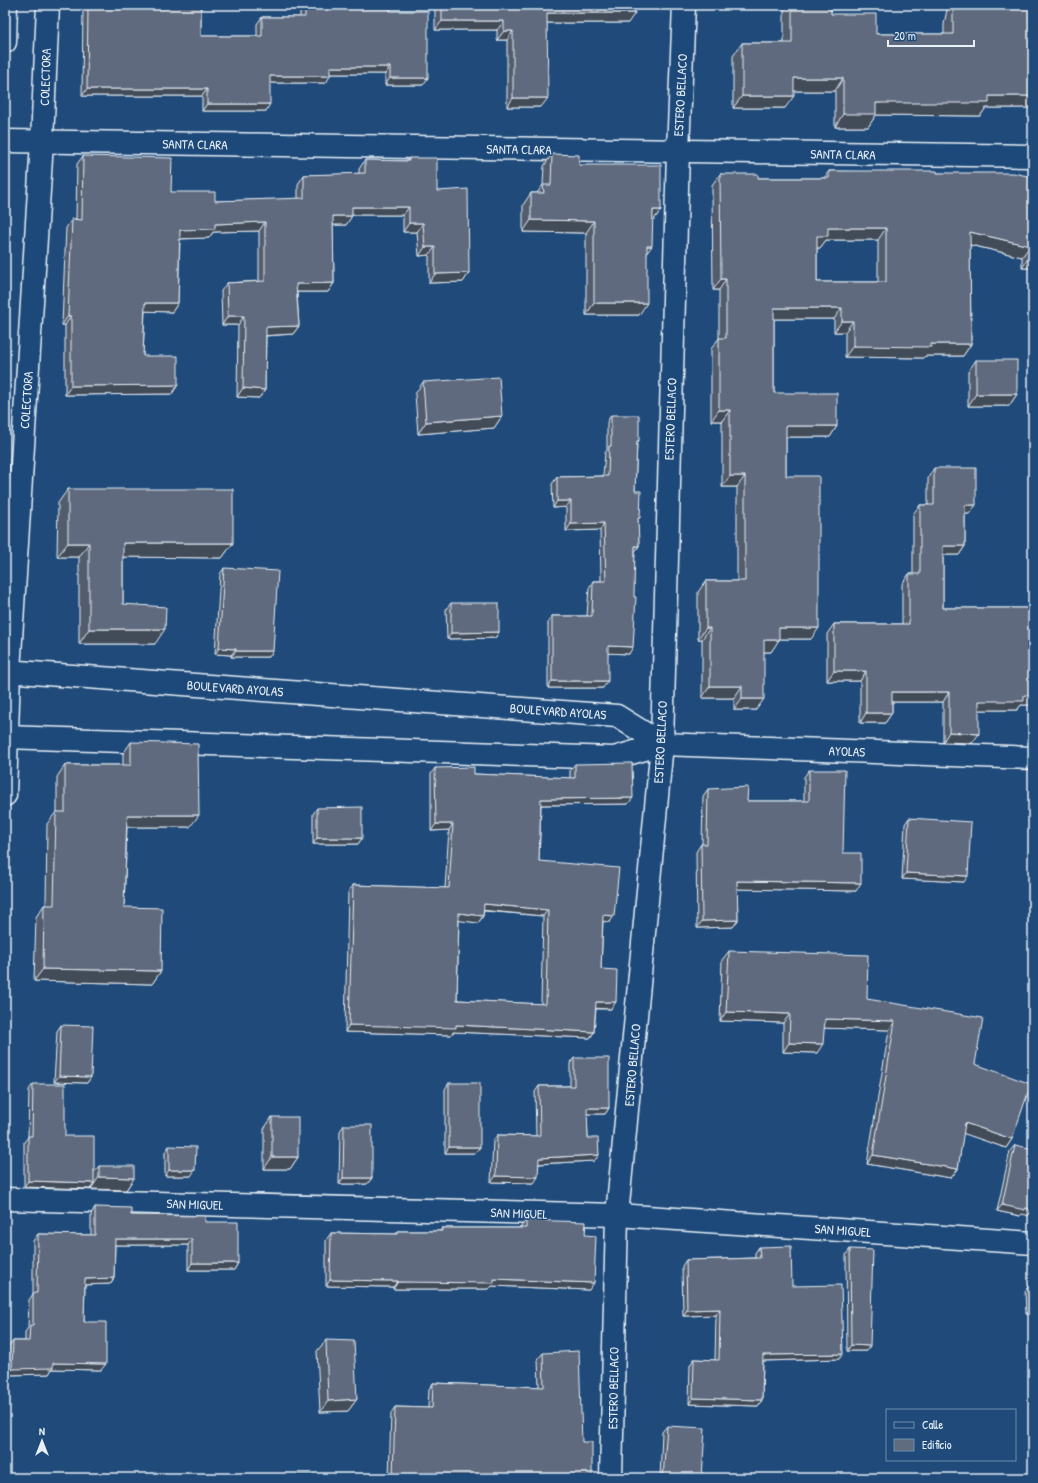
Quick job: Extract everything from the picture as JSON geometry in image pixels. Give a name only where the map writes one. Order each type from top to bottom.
[{"type":"main road","points":[[5,42],[6,5]]},
{"type":"main road","name":"COLECTORA","points":[[5,795],[7,671],[42,142],[48,5]]},
{"type":"main road","name":"ESTERO BELLACO","points":[[611,1478],[618,1215],[662,744],[678,151],[684,5]]},
{"type":"main road","name":"SANTA CLARA","points":[[5,142],[1033,156]]},
{"type":"main road","name":"BOULEVARD AYOLAS","points":[[7,671],[617,716],[662,744]]},
{"type":"main road","points":[[6,737],[614,758],[662,744]]},
{"type":"main road","name":"AYOLAS","points":[[662,744],[1033,758]]},
{"type":"main road","name":"SAN MIGUEL","points":[[5,1199],[618,1215],[1033,1243]]},
{"type":"building","points":[[88,5],[201,5],[201,36],[262,36],[262,17],[305,17],[305,5],[390,5],[390,11],[428,11],[428,78],[390,78],[390,67],[330,67],[330,76],[270,76],[270,104],[207,104],[207,89],[87,89]]},
{"type":"building","points":[[442,5],[635,5],[635,13],[547,13],[548,98],[513,98],[513,31],[504,31],[504,21],[442,21]]},
{"type":"building","points":[[792,5],[831,5],[831,14],[876,14],[876,34],[953,34],[954,5],[1033,5],[1033,96],[989,96],[989,103],[876,103],[876,114],[843,114],[843,78],[794,78],[794,96],[742,96],[742,43],[792,43]]},
{"type":"building","points":[[552,154],[579,155],[579,165],[661,165],[661,210],[653,210],[652,246],[647,246],[647,303],[594,303],[594,221],[531,220],[531,193],[544,193],[543,185],[551,185]]},
{"type":"building","points":[[83,156],[172,158],[171,192],[215,192],[215,201],[304,198],[304,175],[365,173],[365,160],[409,161],[409,158],[437,158],[437,191],[468,189],[469,273],[435,274],[435,247],[425,247],[423,223],[409,223],[409,207],[352,207],[352,216],[333,216],[334,283],[296,284],[299,326],[266,327],[265,390],[243,388],[244,316],[228,316],[227,283],[265,281],[265,222],[215,224],[215,229],[180,230],[178,303],[145,303],[143,356],[178,356],[178,385],[71,386],[71,316],[68,316],[72,219],[82,220]]},
{"type":"building","points":[[829,171],[1013,173],[1033,177],[1033,256],[1030,256],[1030,246],[970,232],[971,344],[931,344],[931,347],[853,346],[853,321],[842,321],[842,308],[774,308],[774,393],[837,393],[837,426],[786,426],[786,476],[819,476],[819,628],[779,628],[779,640],[764,640],[764,699],[742,699],[742,686],[710,686],[710,628],[706,628],[706,581],[745,581],[745,476],[730,476],[730,410],[719,410],[719,338],[726,338],[726,279],[721,279],[720,174],[758,174],[758,178],[829,178]],"holes":[[[828,228],[886,228],[886,282],[817,282],[817,236],[828,236]]]},
{"type":"building","points":[[976,360],[1017,360],[1017,394],[976,394]]},
{"type":"building","points":[[499,377],[502,416],[426,422],[423,382]]},
{"type":"building","points":[[611,415],[639,415],[639,441],[637,441],[635,491],[641,491],[640,518],[638,518],[639,546],[635,546],[634,597],[636,597],[633,647],[608,646],[608,681],[552,681],[552,616],[592,616],[593,581],[606,581],[604,523],[571,524],[571,501],[557,501],[557,477],[608,476],[609,446],[611,446]]},
{"type":"building","points":[[934,468],[976,468],[976,505],[965,505],[965,546],[943,546],[943,608],[1033,608],[1033,696],[1024,695],[1024,701],[979,701],[979,734],[949,732],[949,692],[892,692],[892,713],[866,713],[866,671],[834,671],[834,624],[909,624],[909,574],[920,574],[920,505],[934,505]]},
{"type":"building","points":[[68,489],[233,489],[233,543],[123,543],[123,604],[166,607],[165,629],[89,629],[89,543],[68,543]]},
{"type":"building","points":[[224,568],[278,571],[273,651],[236,651],[236,649],[219,648]]},
{"type":"building","points":[[451,603],[499,603],[499,632],[451,633]]},
{"type":"building","points":[[131,742],[198,744],[199,815],[127,815],[124,907],[162,908],[161,971],[43,969],[44,905],[54,905],[56,812],[65,812],[65,765],[131,765]]},
{"type":"building","points":[[632,763],[633,798],[541,799],[539,861],[619,868],[614,916],[603,915],[601,969],[617,970],[616,1002],[596,1002],[594,1032],[456,1025],[456,1028],[349,1025],[353,885],[449,888],[453,824],[436,824],[435,768],[474,767],[474,774],[575,778],[575,764]],"holes":[[[484,904],[548,910],[546,1004],[457,1000],[459,913],[483,916]]]},
{"type":"building","points":[[809,770],[845,770],[843,853],[861,853],[861,883],[737,881],[738,920],[702,921],[701,844],[707,844],[708,789],[748,787],[747,801],[809,801]]},
{"type":"building","points":[[362,807],[362,838],[317,838],[317,808]]},
{"type":"building","points":[[909,818],[971,822],[968,876],[906,873]]},
{"type":"building","points":[[729,951],[868,955],[867,999],[983,1018],[975,1064],[1031,1084],[1012,1139],[965,1123],[958,1169],[873,1155],[895,1021],[825,1019],[823,1044],[789,1043],[790,1014],[726,1012]]},
{"type":"building","points":[[61,1025],[93,1026],[91,1077],[59,1076]]},
{"type":"building","points":[[574,1058],[609,1058],[609,1108],[587,1108],[588,1138],[598,1138],[599,1155],[539,1158],[538,1177],[496,1176],[497,1135],[540,1136],[539,1086],[574,1086]]},
{"type":"building","points":[[449,1083],[480,1083],[480,1147],[449,1147]]},
{"type":"building","points":[[33,1084],[65,1084],[65,1136],[94,1136],[94,1183],[28,1181],[28,1136],[32,1136]]},
{"type":"building","points":[[272,1117],[298,1117],[298,1157],[272,1157]]},
{"type":"building","points":[[344,1125],[372,1125],[372,1178],[343,1178]]},
{"type":"building","points":[[1015,1145],[1033,1149],[1033,1210],[1025,1208],[1025,1210],[1002,1205]]},
{"type":"building","points":[[169,1146],[196,1147],[195,1170],[169,1170]]},
{"type":"building","points":[[99,1166],[134,1166],[134,1178],[99,1177]]},
{"type":"building","points":[[95,1207],[131,1208],[131,1215],[205,1216],[205,1222],[238,1222],[238,1263],[192,1263],[192,1239],[115,1239],[114,1278],[85,1279],[84,1322],[106,1322],[106,1364],[53,1363],[53,1368],[12,1369],[13,1341],[29,1341],[30,1325],[33,1325],[33,1293],[37,1293],[38,1234],[95,1235]]},
{"type":"building","points":[[526,1220],[586,1222],[585,1235],[596,1236],[594,1283],[494,1279],[494,1283],[330,1280],[331,1233],[398,1234],[398,1231],[442,1231],[442,1228],[526,1228]]},
{"type":"building","points":[[791,1246],[792,1286],[841,1285],[843,1354],[763,1355],[762,1400],[693,1398],[694,1359],[719,1360],[720,1309],[687,1310],[686,1260],[760,1258],[759,1247]]},
{"type":"building","points":[[850,1249],[873,1250],[870,1346],[851,1345]]},
{"type":"building","points":[[326,1340],[354,1341],[357,1399],[328,1401]]},
{"type":"building","points":[[579,1351],[582,1442],[592,1442],[592,1478],[393,1478],[395,1407],[432,1408],[433,1383],[544,1387],[543,1353]]},
{"type":"building","points":[[667,1426],[705,1428],[702,1478],[663,1478]]},
{"type":"building","points":[[204,1475],[356,1475],[356,1478],[204,1478]]}]
